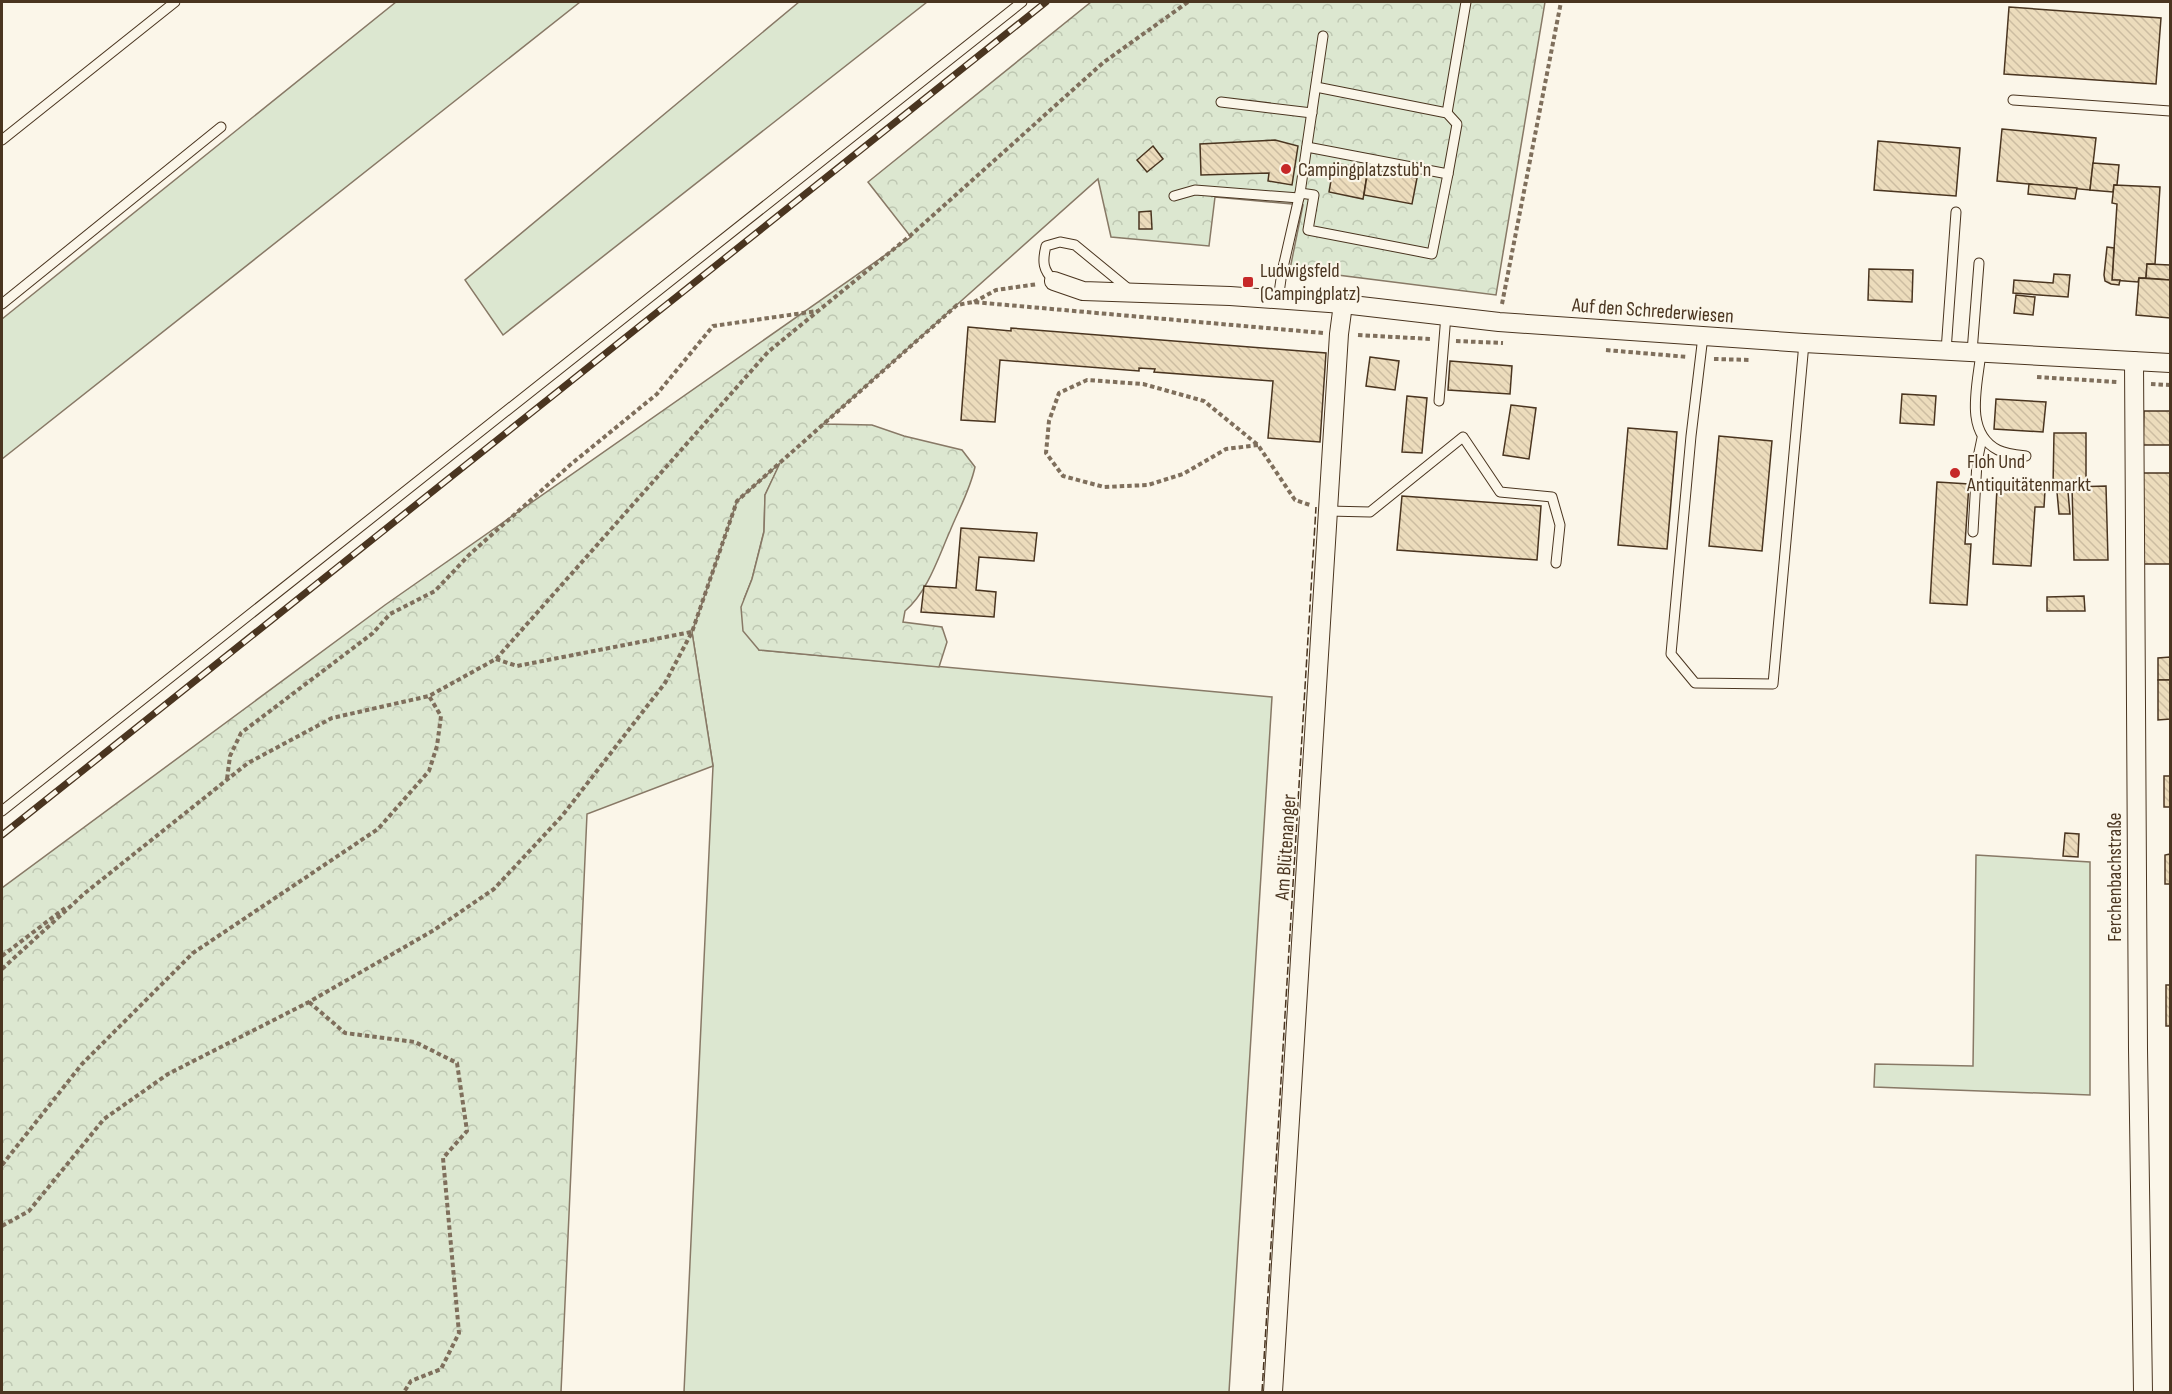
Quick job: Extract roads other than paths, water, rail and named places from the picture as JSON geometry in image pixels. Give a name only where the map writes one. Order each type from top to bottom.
[{"type":"street","name":"Auf den Schrederwiesen","points":[[1054,281],[1083,291],[1230,296],[1343,304],[1499,321],[1702,336],[2170,363]]},
{"type":"street","name":"Am Blütenanger","points":[[1273,1392],[1339,334],[1343,304]]},
{"type":"street","name":"Ferchenbachstraße","points":[[2134,361],[2138,1050],[2143,1392]]},
{"type":"lane","points":[[2,140],[174,2]]},
{"type":"lane","points":[[2,811],[1022,2]]},
{"type":"lane","points":[[1447,113],[1466,2]]},
{"type":"lane","points":[[1278,300],[1299,195],[1323,36]]},
{"type":"lane","points":[[1174,196],[1195,190],[1314,195],[1308,230],[1432,254],[1457,124],[1447,113],[1316,87]]},
{"type":"lane","points":[[2013,100],[2170,111]]},
{"type":"lane","points":[[1221,102],[1312,113]]},
{"type":"lane","points":[[2,304],[221,127]]},
{"type":"lane","points":[[1307,147],[1448,174]]},
{"type":"lane","points":[[1946,351],[1956,212]]},
{"type":"lane","points":[[1054,281],[1046,272],[1043,260],[1046,246],[1060,242],[1075,245],[1133,293]]},
{"type":"lane","points":[[1973,532],[1977,462],[1982,438],[1974,405],[1979,263]]},
{"type":"lane","points":[[1439,401],[1446,315]]},
{"type":"lane","points":[[1702,336],[1671,654],[1695,683],[1773,684],[1804,343]]},
{"type":"lane","points":[[1328,511],[1370,512],[1463,437],[1500,492],[1552,497],[1560,525],[1556,562]]},
{"type":"lane","points":[[1982,438],[1999,451],[2026,456]]},
{"type":"railway","points":[[2,835],[1046,2]]},
{"type":"place","name":"Campingplatzstub'n","points":[[1286,169]]},
{"type":"place","name":"Ludwigsfeld (Campingplatz)","points":[[1248,282]]},
{"type":"place","name":"Floh Und Antiquitätenmarkt","points":[[1955,473]]}]
